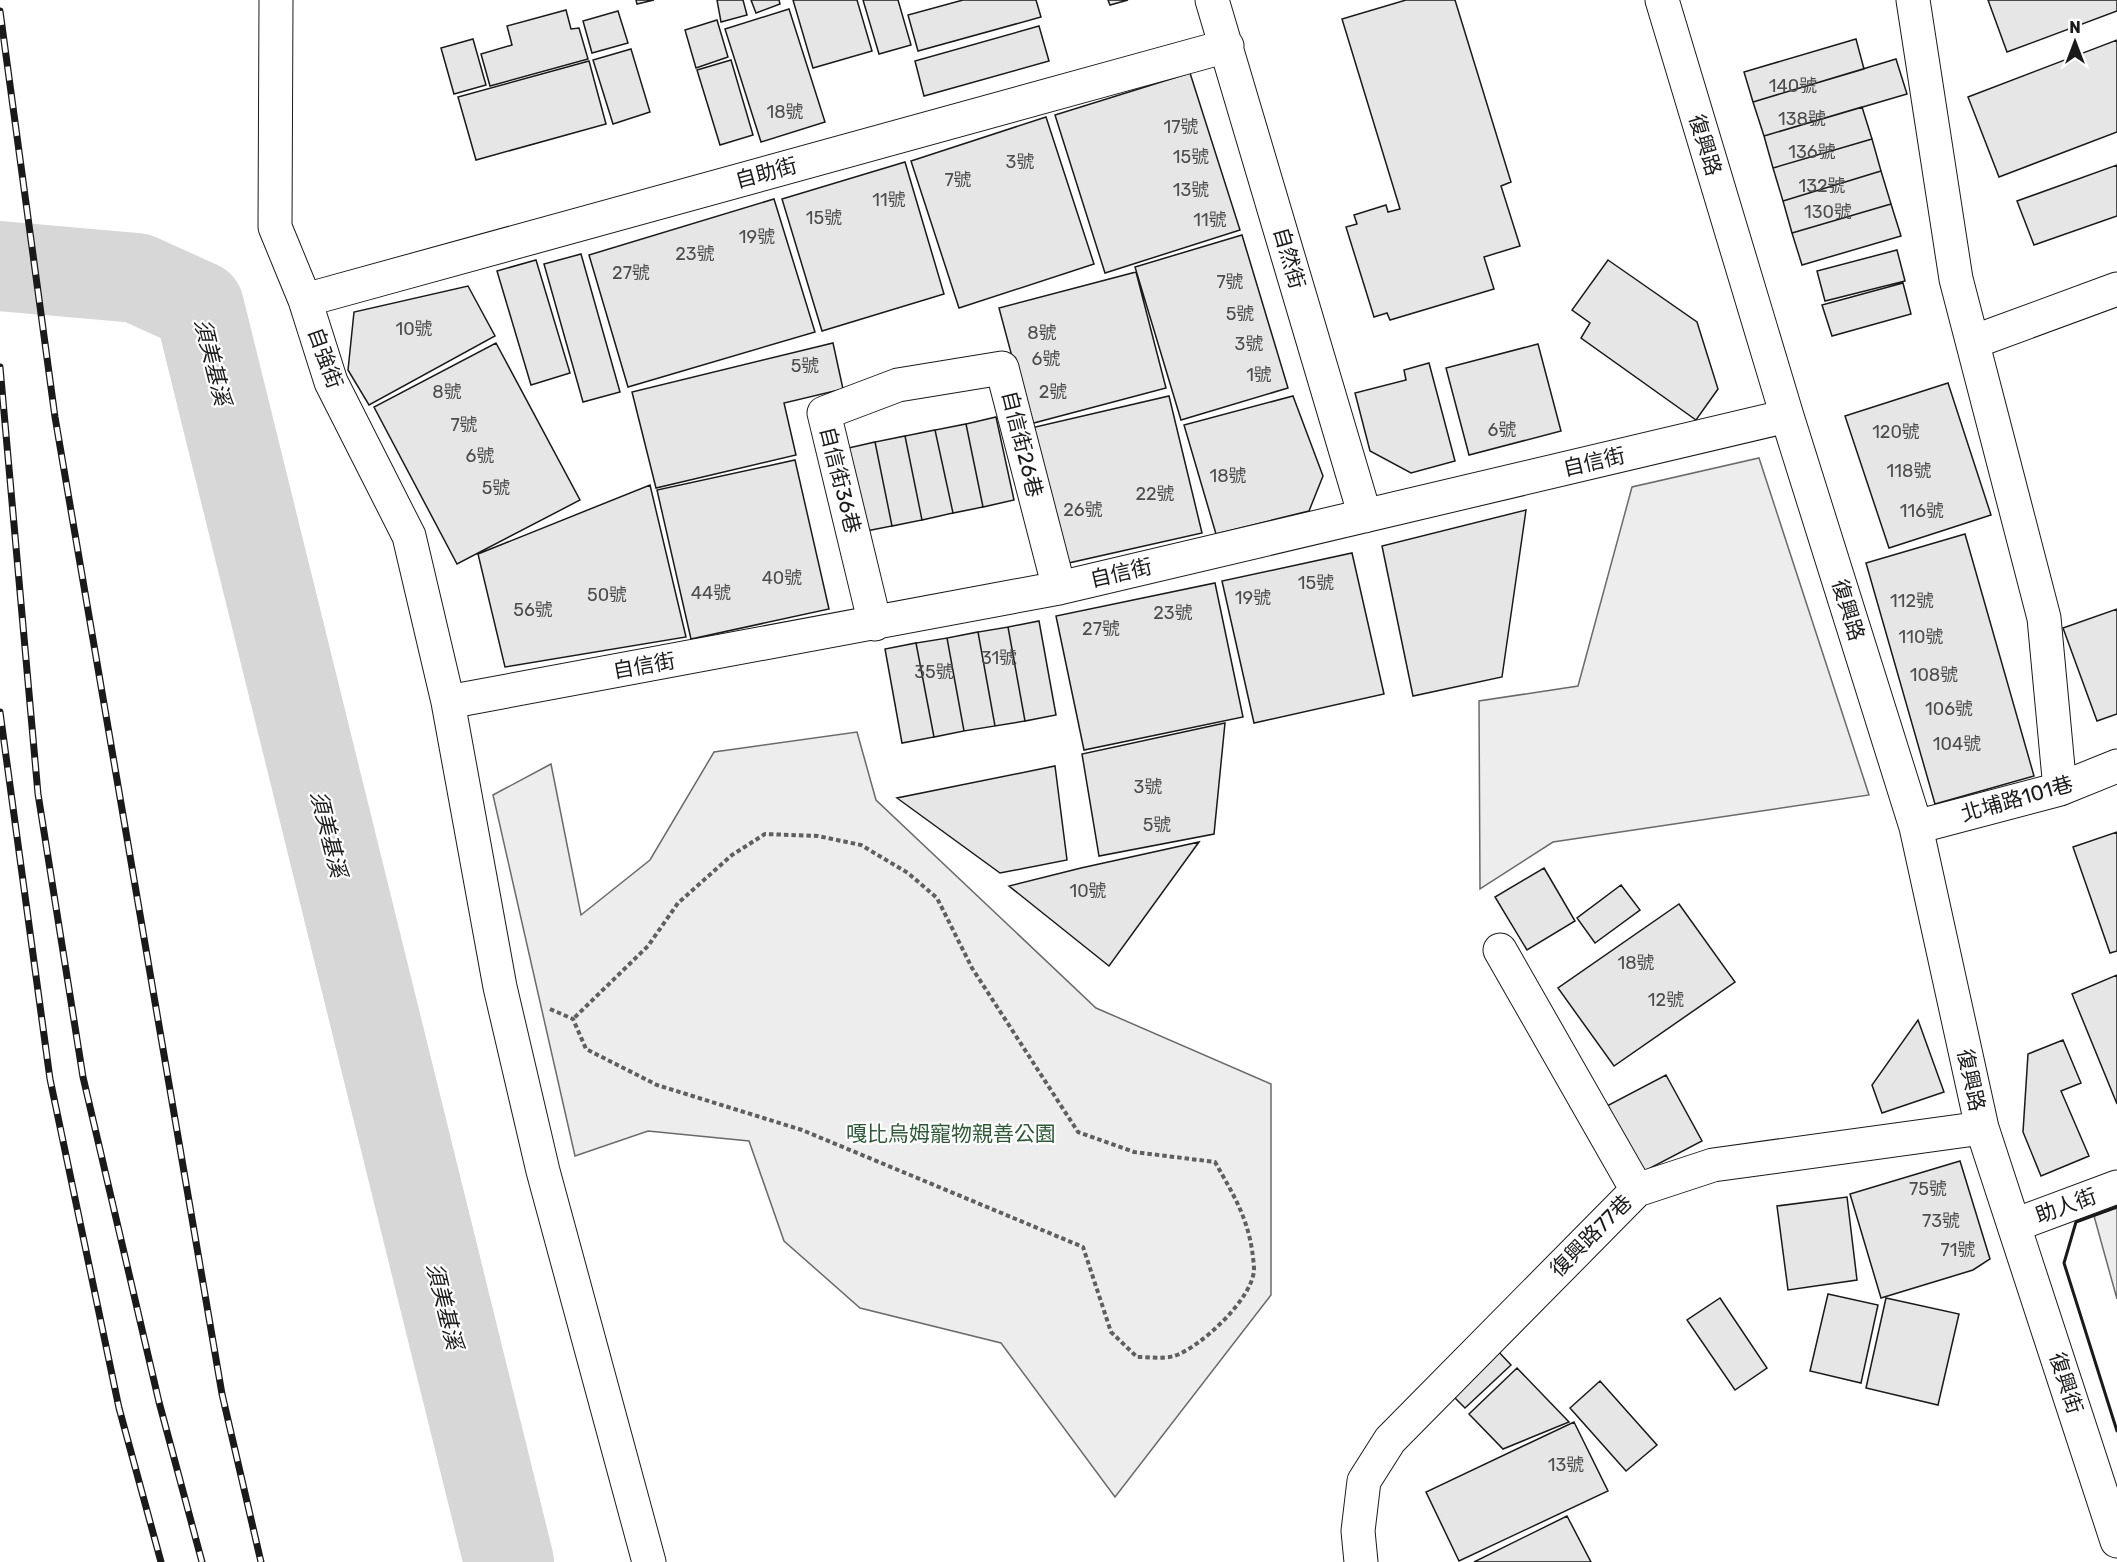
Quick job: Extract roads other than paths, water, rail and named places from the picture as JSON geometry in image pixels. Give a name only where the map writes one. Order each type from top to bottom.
[{"type":"street","name":"自強街","points":[[276,0],[275,227],[305,300],[331,382],[409,536],[448,702],[500,987],[543,1171],[649,1562]]},
{"type":"street","name":"自然街","points":[[1212,0],[1365,516]]},
{"type":"street","name":"復興路","points":[[1662,0],[1787,416],[1916,827],[1982,1128],[2015,1225]]},
{"type":"street","points":[[1913,0],[1956,279],[2044,618],[2060,789]]},
{"type":"street","name":"自助街","points":[[305,300],[1227,46]]},
{"type":"street","points":[[1973,342],[2117,289]]},
{"type":"street","name":"自信街26巷","points":[[898,385],[1002,368],[1059,588]]},
{"type":"street","name":"自信街36巷","points":[[875,624],[824,413],[898,385]]},
{"type":"street","name":"自信街","points":[[448,702],[1059,588],[1787,416]]},
{"type":"street","name":"北埔路101巷","points":[[1916,827],[2060,789],[2117,766]]},
{"type":"street","points":[[1500,950],[1637,1190]]},
{"type":"street","name":"復興路77巷","points":[[1360,1562],[1358,1531],[1364,1481],[1390,1440],[1637,1190],[1713,1165],[1982,1128]]},
{"type":"street","name":"助人街","points":[[2015,1225],[2117,1186]]},
{"type":"street","name":"復興街","points":[[2015,1225],[2117,1540]]},
{"type":"waterway","name":"須美基溪","points":[[0,266],[137,278],[199,306],[509,1562]]},
{"type":"railway","points":[[0,11],[55,417],[222,1394],[261,1562]]},
{"type":"railway","points":[[0,367],[38,794],[83,1077],[159,1402],[202,1562]]},
{"type":"railway","points":[[0,712],[50,1079],[119,1408],[161,1562]]},
{"type":"park label","name":"嘎比烏姆寵物親善公園","points":[[951,1134]]}]
